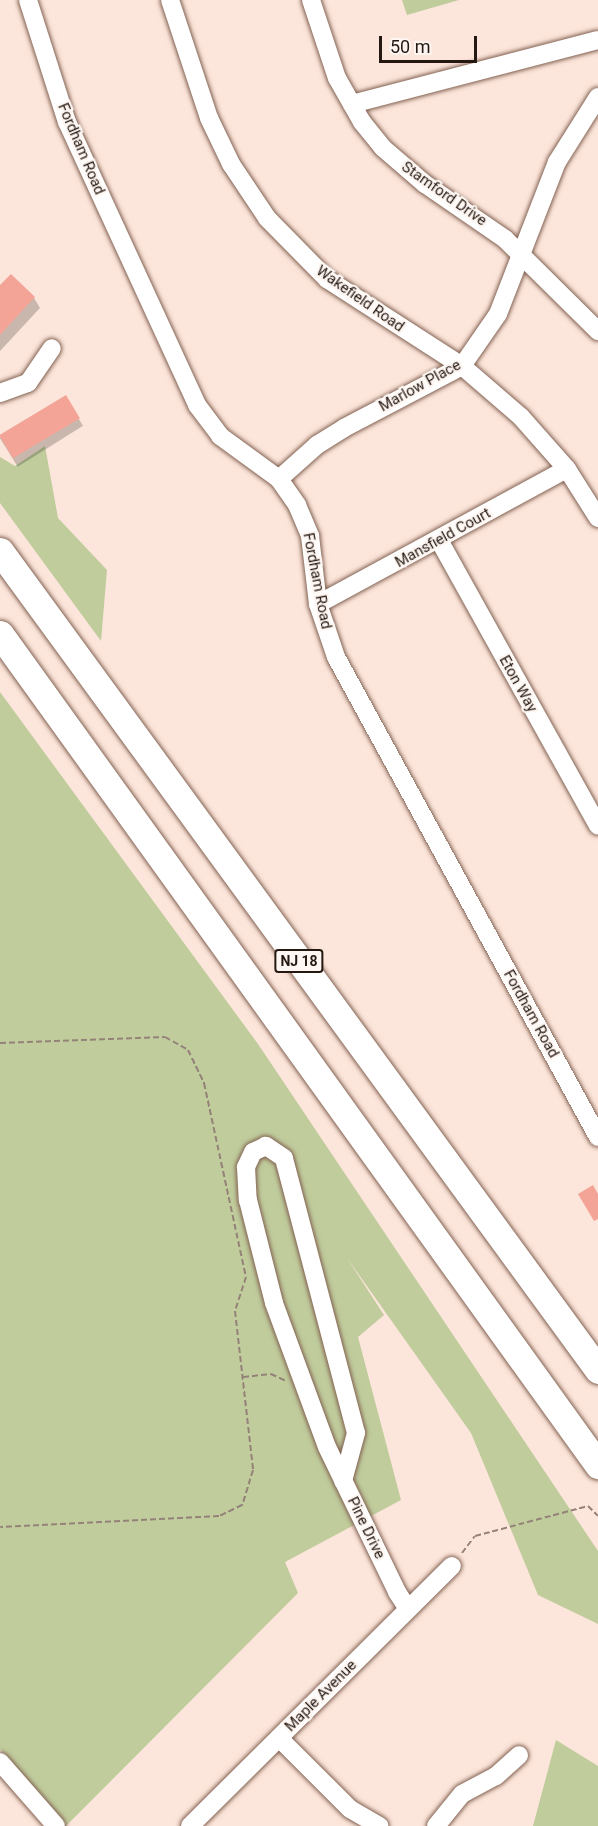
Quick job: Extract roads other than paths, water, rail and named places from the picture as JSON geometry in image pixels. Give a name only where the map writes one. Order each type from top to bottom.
[{"type":"highway","name":"NJ 18","points":[[0,551],[598,1370]]},
{"type":"highway","points":[[0,634],[598,1466]]},
{"type":"street","name":"Fordham Road","points":[[28,0],[67,122],[197,405],[220,436],[279,479],[297,505],[310,536],[318,604],[336,657],[598,1137]]},
{"type":"street","name":"Wakefield Road","points":[[170,0],[209,118],[231,164],[267,218],[327,279],[462,366],[521,417],[567,469],[598,518]]},
{"type":"street","name":"Stamford Drive","points":[[311,0],[332,64],[352,104],[398,162],[489,226],[598,331]]},
{"type":"street","points":[[352,104],[552,49],[598,40]]},
{"type":"street","name":"Marlow Place","points":[[279,479],[317,445],[344,428],[462,366],[498,314],[523,257],[537,206],[557,162],[598,97]]},
{"type":"street","points":[[0,393],[28,383],[52,348]]},
{"type":"street","name":"Mansfield Court","points":[[318,604],[567,469]]},
{"type":"street","name":"Eton Way","points":[[439,540],[598,826]]},
{"type":"street","name":"Pine Drive","points":[[344,1481],[356,1433],[284,1158],[266,1146],[253,1152],[246,1167],[248,1200],[274,1303],[327,1447],[344,1481],[408,1609]]},
{"type":"street","name":"Maple Avenue","points":[[190,1826],[452,1566]]},
{"type":"street","points":[[279,1738],[350,1809],[380,1826]]},
{"type":"street","points":[[436,1826],[462,1794],[496,1776],[519,1755]]},
{"type":"street","points":[[0,1762],[56,1826]]}]
